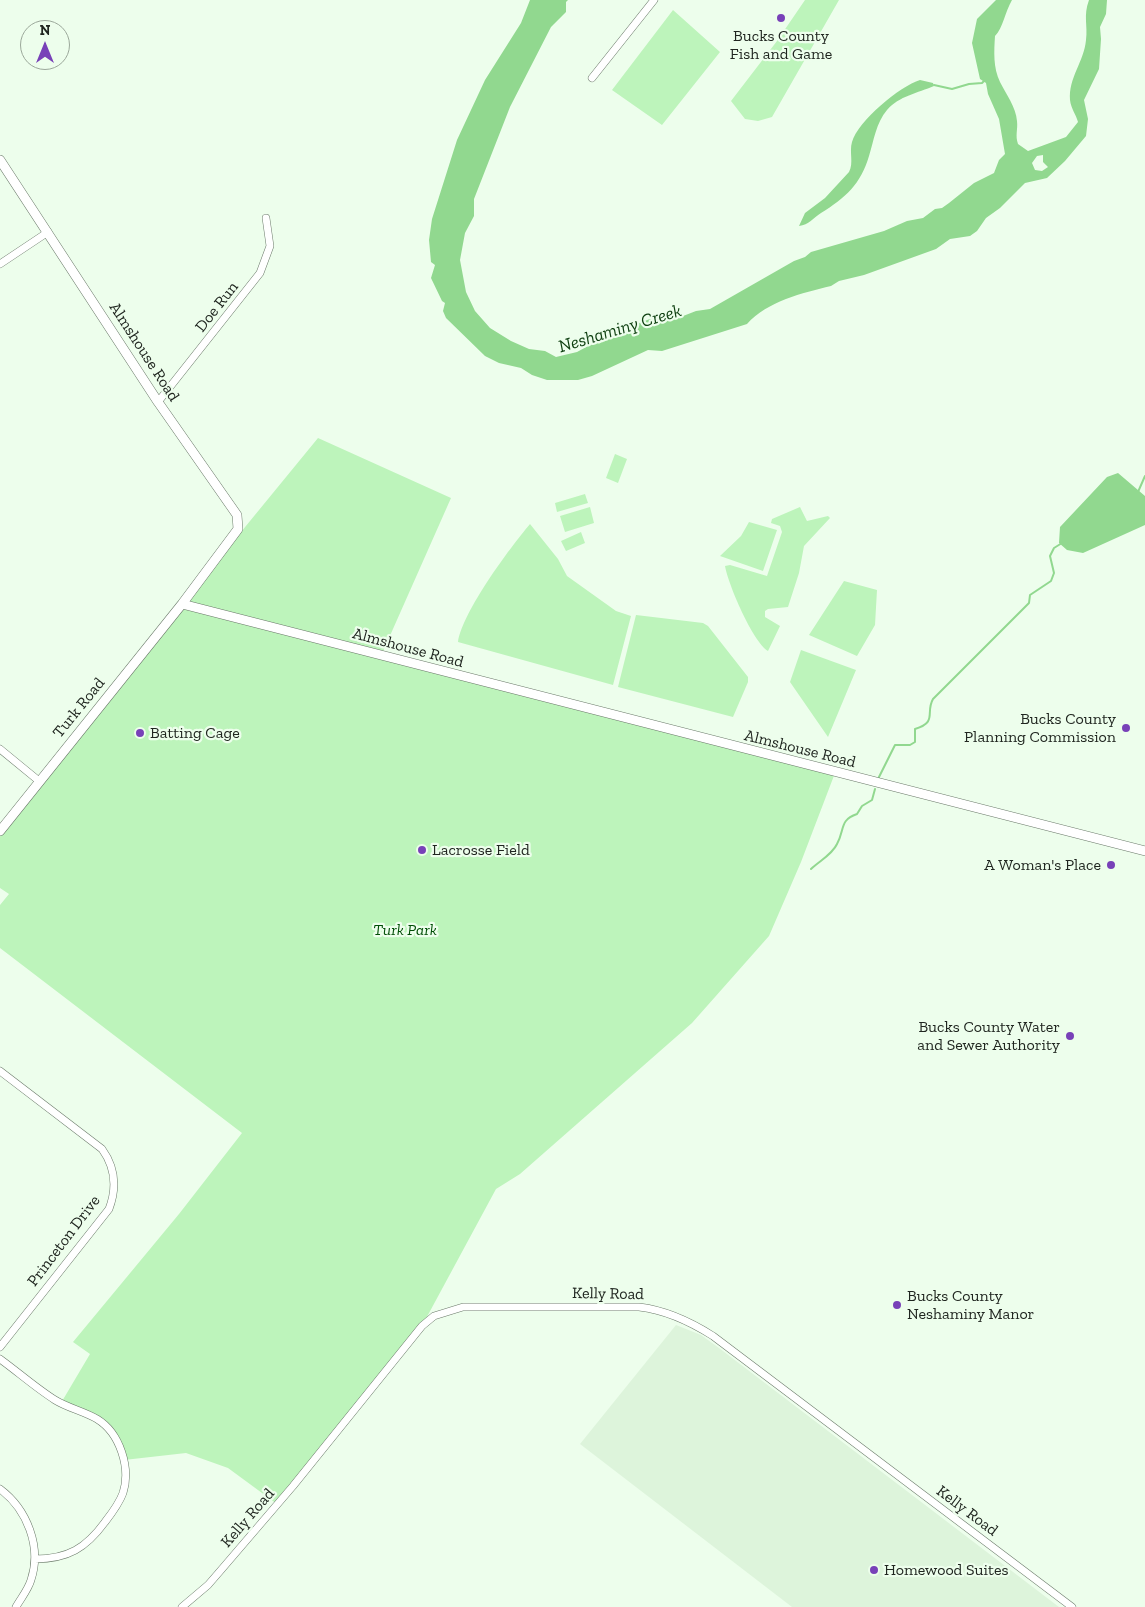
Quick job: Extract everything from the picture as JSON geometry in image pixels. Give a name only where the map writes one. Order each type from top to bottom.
[{"type":"street","points":[[592,78],[654,0]]},
{"type":"street","name":"Almshouse Road","points":[[0,160],[158,402],[237,515],[238,530],[182,604],[1145,851]]},
{"type":"street","name":"Doe Run","points":[[158,402],[260,273],[270,246],[266,218]]},
{"type":"street","points":[[0,264],[48,232]]},
{"type":"street","name":"Turk Road","points":[[0,831],[182,604]]},
{"type":"street","points":[[0,749],[39,781]]},
{"type":"street","name":"Princeton Drive","points":[[0,1070],[102,1149],[110,1161],[114,1184],[109,1209],[0,1347]]},
{"type":"street","name":"Kelly Road","points":[[182,1607],[208,1585],[422,1326],[442,1312],[472,1306],[638,1308],[662,1312],[697,1326],[1072,1607]]},
{"type":"street","points":[[0,1359],[56,1400],[98,1420],[110,1430],[124,1460],[123,1492],[118,1505],[94,1537],[79,1550],[66,1556],[35,1559]]},
{"type":"street","points":[[0,1489],[16,1503],[24,1517],[30,1532],[35,1559],[31,1582],[16,1607]]},
{"type":"shaded area","points":[[530,0],[568,0],[566,2],[566,12],[551,27],[510,107],[474,199],[474,216],[465,233],[460,260],[466,292],[475,311],[490,328],[529,349],[545,351],[556,357],[577,352],[612,333],[650,319],[660,317],[678,318],[696,311],[710,309],[811,252],[884,231],[907,221],[923,218],[935,209],[942,208],[974,183],[994,173],[999,160],[1005,154],[999,119],[988,94],[986,83],[980,79],[972,43],[977,19],[996,0],[1012,0],[1000,29],[995,36],[994,59],[998,77],[1016,116],[1018,144],[1028,151],[1066,137],[1078,122],[1070,100],[1070,92],[1071,84],[1085,48],[1087,6],[1089,0],[1107,0],[1106,14],[1100,27],[1099,69],[1084,100],[1088,119],[1086,136],[1065,161],[1047,178],[1025,183],[1000,208],[986,218],[977,231],[970,236],[950,239],[936,249],[864,275],[839,281],[831,286],[786,299],[765,309],[747,324],[662,351],[648,350],[592,376],[578,380],[547,380],[532,375],[521,368],[499,363],[485,356],[446,318],[443,311],[445,303],[442,301],[431,278],[435,265],[431,262],[429,240],[432,219],[457,140],[485,80],[521,23]],"holes":[[[1043,155],[1043,162],[1048,167],[1042,171],[1035,170],[1032,163],[1037,156]]]},
{"type":"shaded area","points":[[920,80],[933,83],[934,86],[897,101],[887,110],[878,126],[866,166],[857,182],[838,202],[808,223],[799,226],[805,213],[825,198],[849,172],[852,142],[862,124],[891,97]]},
{"type":"shaded area","points":[[1118,473],[1145,496],[1145,525],[1083,553],[1067,550],[1059,543],[1060,527],[1107,477]]},
{"type":"shaded area","points":[[676,1325],[701,1335],[719,1348],[1059,1607],[792,1607],[580,1444]]},
{"type":"green space","points":[[805,0],[839,0],[772,117],[758,121],[745,119],[731,101],[777,41]]},
{"type":"green space","points":[[673,10],[720,52],[662,125],[612,90]]},
{"type":"green space","name":"Turk Park","points":[[318,438],[451,498],[381,656],[835,773],[801,862],[769,936],[692,1023],[520,1174],[496,1189],[422,1326],[277,1504],[228,1468],[186,1453],[124,1460],[110,1430],[61,1403],[90,1354],[73,1342],[179,1214],[242,1133],[0,948],[0,905],[9,894],[0,888],[0,835],[182,604]]},
{"type":"green space","points":[[615,454],[627,459],[618,483],[606,478]]},
{"type":"green space","points":[[585,494],[588,503],[557,512],[555,503]]},
{"type":"green space","points":[[590,507],[594,523],[565,532],[560,516]]},
{"type":"green space","points":[[800,507],[807,521],[828,516],[830,518],[804,546],[799,573],[788,607],[765,611],[765,617],[780,626],[768,651],[755,636],[742,612],[725,566],[730,565],[767,576],[782,532],[780,526],[771,523],[772,519]]},
{"type":"green space","points":[[749,522],[777,530],[763,571],[720,556],[741,536]]},
{"type":"green space","points":[[530,524],[558,559],[567,576],[616,611],[631,616],[613,685],[458,642],[468,614],[477,598],[499,564]]},
{"type":"green space","points":[[581,532],[585,543],[566,551],[561,541]]},
{"type":"green space","points":[[844,581],[877,590],[875,625],[857,656],[809,635]]},
{"type":"green space","points":[[636,615],[703,623],[708,626],[748,677],[748,682],[733,717],[618,687]]},
{"type":"green space","points":[[801,650],[856,670],[828,737],[790,682]]},
{"type":"waterway","points":[[934,85],[952,89],[969,84],[982,83],[985,80]]},
{"type":"waterway","points":[[1138,492],[1145,476]]},
{"type":"waterway","points":[[879,777],[895,745],[910,745],[915,742],[915,729],[929,720],[933,699],[1029,603],[1030,595],[1051,581],[1054,573],[1050,556],[1054,548],[1062,543]]},
{"type":"waterway","points":[[811,869],[835,848],[847,819],[857,814],[862,806],[872,800],[875,789]]},
{"type":"place","name":"Bucks County Fish and Game","points":[[781,18]]},
{"type":"place","name":"Bucks County Planning Commission","points":[[1126,728]]},
{"type":"place","name":"Batting Cage","points":[[140,733]]},
{"type":"place","name":"Lacrosse Field","points":[[422,850]]},
{"type":"place","name":"A Woman's Place","points":[[1111,865]]},
{"type":"place","name":"Bucks County Water and Sewer Authority","points":[[1070,1036]]},
{"type":"place","name":"Bucks County Neshaminy Manor","points":[[897,1305]]},
{"type":"place","name":"Homewood Suites","points":[[874,1570]]},
{"type":"water label","name":"Neshaminy Creek","points":[[620,329]]}]
